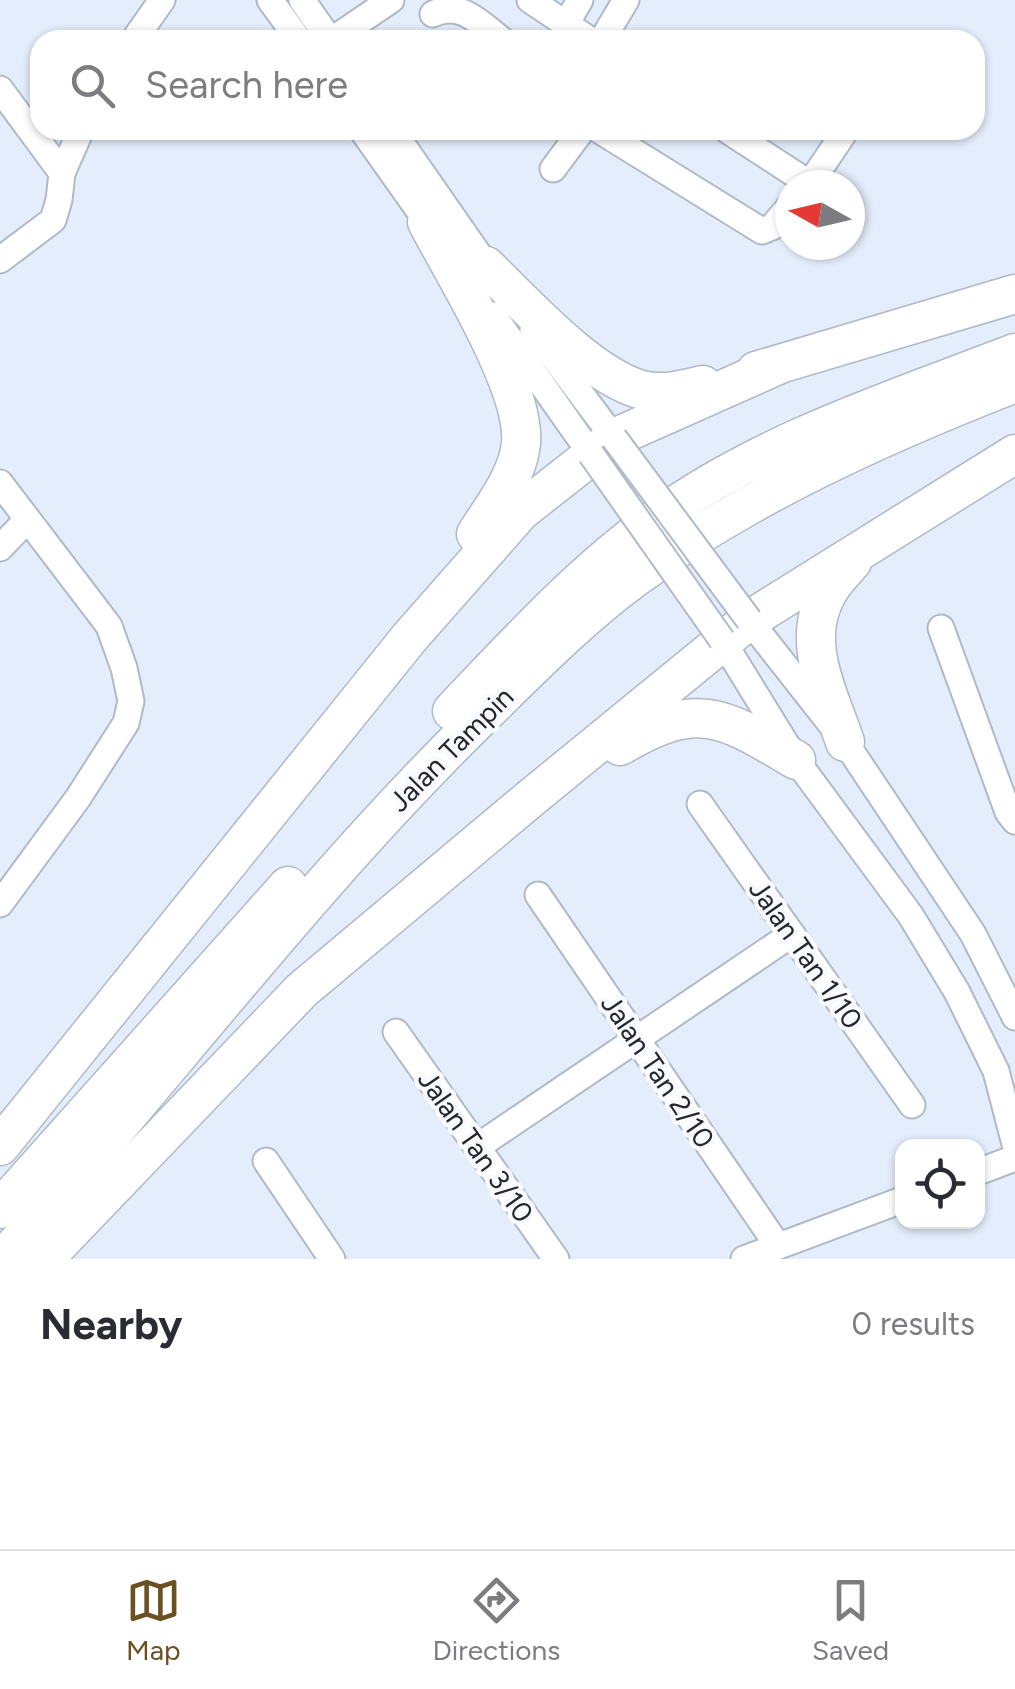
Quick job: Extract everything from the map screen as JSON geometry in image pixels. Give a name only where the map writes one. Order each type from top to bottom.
[{"type":"highway","points":[[410,637],[506,488],[521,443],[511,383],[427,222]]},
{"type":"highway","points":[[486,266],[566,342],[622,383],[665,392],[778,365],[1015,294]]},
{"type":"highway","name":"Jalan Tampin","points":[[0,1208],[258,918],[520,639],[614,551],[696,493],[772,452],[823,427],[1015,353]]},
{"type":"highway","points":[[0,1146],[410,637],[520,511],[602,446],[778,365]]},
{"type":"highway","name":"Jalan Tampin","points":[[3,1259],[261,953],[425,772],[544,656],[630,582],[735,514],[840,458],[1015,384]]},
{"type":"highway","points":[[44,1259],[302,990],[530,798],[736,630],[866,544],[1015,454]]},
{"type":"highway","points":[[845,742],[816,658],[816,625],[827,593],[866,544]]},
{"type":"highway","points":[[530,798],[655,726],[697,717],[735,724],[796,760]]},
{"type":"street","points":[[141,30],[162,0]]},
{"type":"street","points":[[270,0],[291,30]]},
{"type":"street","points":[[302,0],[324,30]]},
{"type":"street","points":[[346,30],[391,0]]},
{"type":"street","points":[[530,0],[575,30]]},
{"type":"street","points":[[566,24],[580,0]]},
{"type":"street","points":[[608,30],[626,0]]},
{"type":"street","points":[[433,14],[453,9],[466,12],[489,30]]},
{"type":"street","points":[[0,89],[30,130]]},
{"type":"street","points":[[38,140],[62,173]]},
{"type":"street","points":[[0,260],[53,220],[60,200],[62,173],[77,140]]},
{"type":"street","points":[[369,140],[427,222],[602,446],[736,630],[845,742],[973,934],[1015,1016]]},
{"type":"street","points":[[399,140],[602,446]]},
{"type":"street","points":[[554,169],[575,140]]},
{"type":"street","points":[[615,140],[762,231],[775,224]]},
{"type":"street","points":[[742,140],[788,170]]},
{"type":"street","points":[[819,170],[839,140]]},
{"type":"street","points":[[0,484],[108,626],[131,701],[126,723],[78,798],[0,904]]},
{"type":"street","points":[[0,548],[26,521]]},
{"type":"street","points":[[941,628],[1008,812],[1015,820]]},
{"type":"street","points":[[736,630],[796,760],[911,916],[1006,1067],[1015,1144]]},
{"type":"street","name":"Jalan Tan 1/10","points":[[700,804],[912,1105]]},
{"type":"street","name":"Jalan Tan 2/10","points":[[538,895],[778,1246]]},
{"type":"street","points":[[477,1147],[792,934]]},
{"type":"street","name":"Jalan Tan 3/10","points":[[396,1032],[556,1259]]},
{"type":"street","points":[[985,1169],[1015,1158]]},
{"type":"street","points":[[266,1161],[332,1259]]},
{"type":"street","points":[[744,1259],[895,1203]]}]
